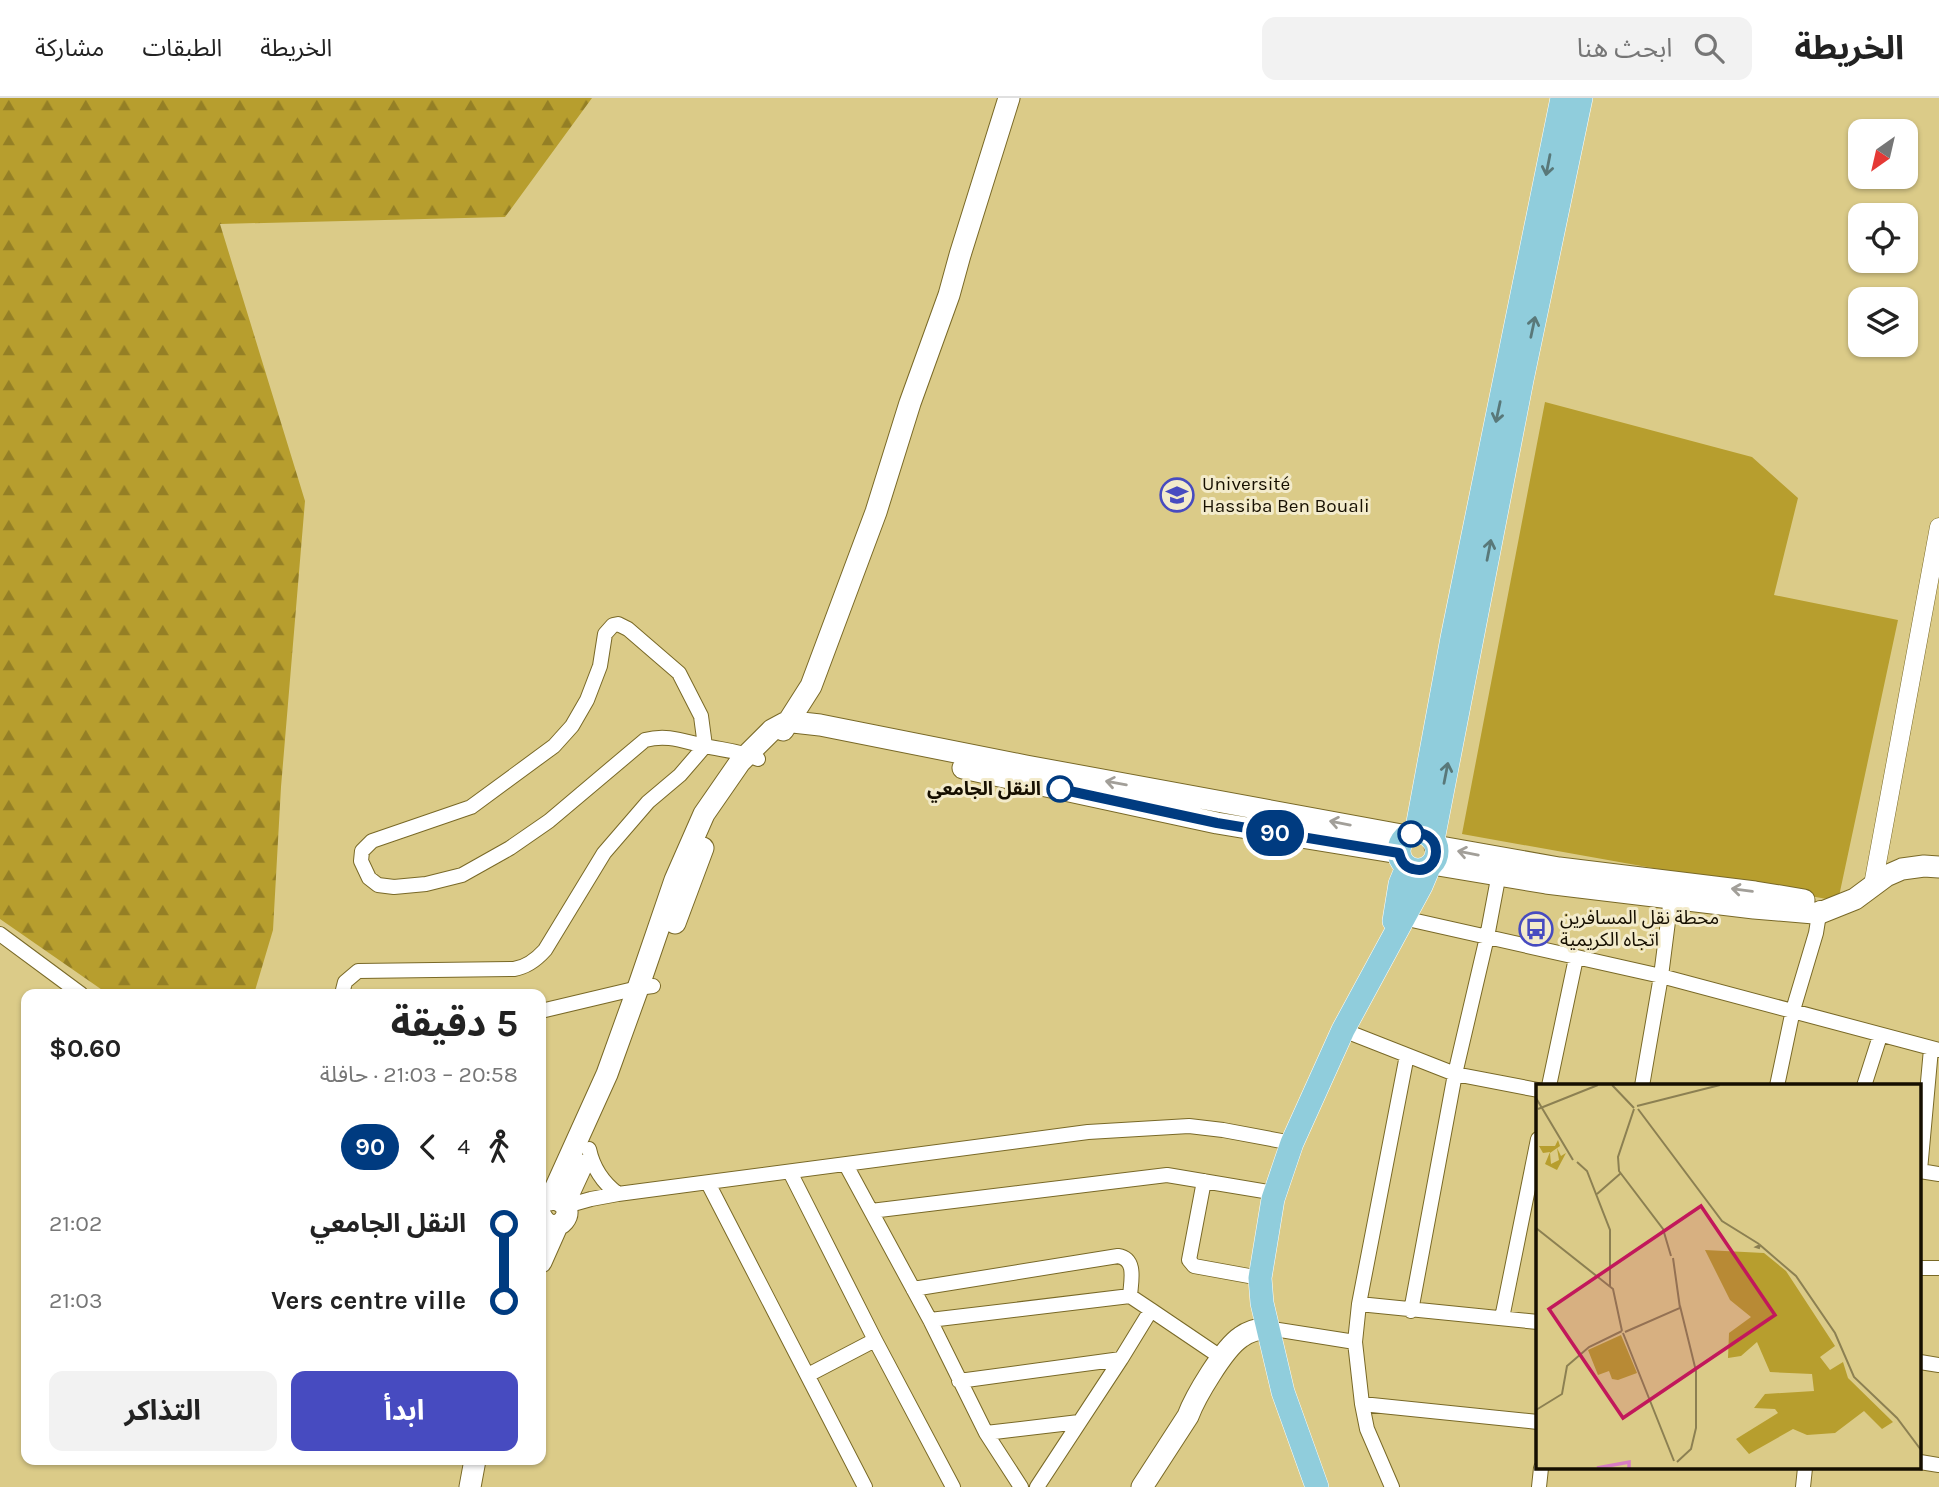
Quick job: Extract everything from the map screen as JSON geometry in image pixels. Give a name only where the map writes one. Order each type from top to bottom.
[{"type":"main road","points":[[782,731],[811,686],[876,512],[910,403],[949,295],[1009,98]]},
{"type":"main road","points":[[1317,1487],[1283,1392],[1267,1328],[1259,1278],[1275,1194],[1293,1143],[1343,1030],[1421,886],[1420,851],[1452,638],[1562,98]]},
{"type":"main road","points":[[1389,945],[1400,884],[1420,851],[1581,98]]},
{"type":"main road","points":[[547,1213],[589,1149],[646,987],[675,880],[699,825],[722,785],[753,757],[772,730],[804,734],[1217,823],[1420,851],[1500,868],[1672,890],[1754,908],[1824,908],[1855,899],[1886,876],[1902,869],[1936,863]]},
{"type":"main road","points":[[547,1213],[613,1076]]},
{"type":"main road","points":[[1142,1487],[1222,1358],[1238,1338],[1252,1330],[1267,1328]]},
{"type":"main road","points":[[457,1487],[460,1465]]},
{"type":"main road","points":[[470,1487],[474,1465]]},
{"type":"street","points":[[1873,885],[1934,573],[1939,527]]},
{"type":"street","points":[[343,989],[347,979],[358,971],[514,969],[536,960],[545,950],[604,853],[648,803],[680,775],[705,746],[701,716],[679,673],[628,629],[618,624],[613,625],[605,634],[600,666],[587,700],[572,726],[554,746],[471,807],[372,841],[362,851],[361,861],[369,878],[379,886],[394,887],[426,884],[462,875],[510,848],[549,821],[645,740],[675,737],[705,746],[753,757]]},
{"type":"street","points":[[1411,1311],[1455,1074],[1500,868]]},
{"type":"street","points":[[1642,1084],[1661,976],[1672,890]]},
{"type":"street","points":[[1777,1084],[1793,1010],[1824,908]]},
{"type":"street","points":[[1403,918],[1661,976],[1935,1049],[1922,1154]]},
{"type":"street","points":[[0,934],[74,989]]},
{"type":"street","points":[[1549,1084],[1576,958]]},
{"type":"street","points":[[546,1011],[646,987]]},
{"type":"street","points":[[1343,1030],[1455,1074],[1536,1090]]},
{"type":"street","points":[[1865,1084],[1880,1036]]},
{"type":"street","points":[[1392,1487],[1367,1429],[1355,1342],[1359,1304],[1407,1055]]},
{"type":"street","points":[[547,1213],[618,1194],[1088,1132],[1178,1126],[1223,1130],[1293,1143]]},
{"type":"street","points":[[589,1149],[604,1182],[618,1194]]},
{"type":"street","points":[[1502,1318],[1536,1149]]},
{"type":"street","points":[[846,1165],[930,1320],[986,1433],[1021,1487]]},
{"type":"street","points":[[790,1172],[953,1487]]},
{"type":"street","points":[[871,1210],[1167,1175],[1275,1194]]},
{"type":"street","points":[[1204,1181],[1188,1257],[1190,1263],[1259,1278]]},
{"type":"street","points":[[708,1183],[865,1487]]},
{"type":"street","points":[[913,1289],[1118,1256],[1126,1258],[1131,1265],[1130,1296]]},
{"type":"street","points":[[930,1320],[1130,1296],[1222,1358]]},
{"type":"street","points":[[1359,1304],[1536,1322]]},
{"type":"street","points":[[1037,1487],[1151,1310]]},
{"type":"street","points":[[1267,1328],[1355,1342]]},
{"type":"street","points":[[808,1375],[875,1340]]},
{"type":"street","points":[[958,1381],[1121,1359]]},
{"type":"street","points":[[1362,1404],[1536,1422]]},
{"type":"street","points":[[986,1433],[1079,1422]]},
{"type":"green space","points":[[0,98],[592,98],[505,217],[220,224],[305,501],[281,787],[273,930],[255,989],[101,989],[0,919]]},
{"type":"green space","points":[[1545,402],[1752,457],[1798,498],[1774,595],[1898,620],[1838,901],[1462,834]]},
{"type":"bus line","name":"90","points":[[1060,789],[1217,823],[1399,853],[1401,861],[1407,867],[1425,869],[1436,857],[1436,846],[1433,840],[1422,833],[1411,834]]},
{"type":"place","name":"Université Hassiba Ben Bouali","points":[[1177,495]]},
{"type":"place","name":"النقل الجامعي","points":[[1060,789]]},
{"type":"place","name":"محطة نقل المسافرين اتجاه الكريمية","points":[[1536,929]]}]
